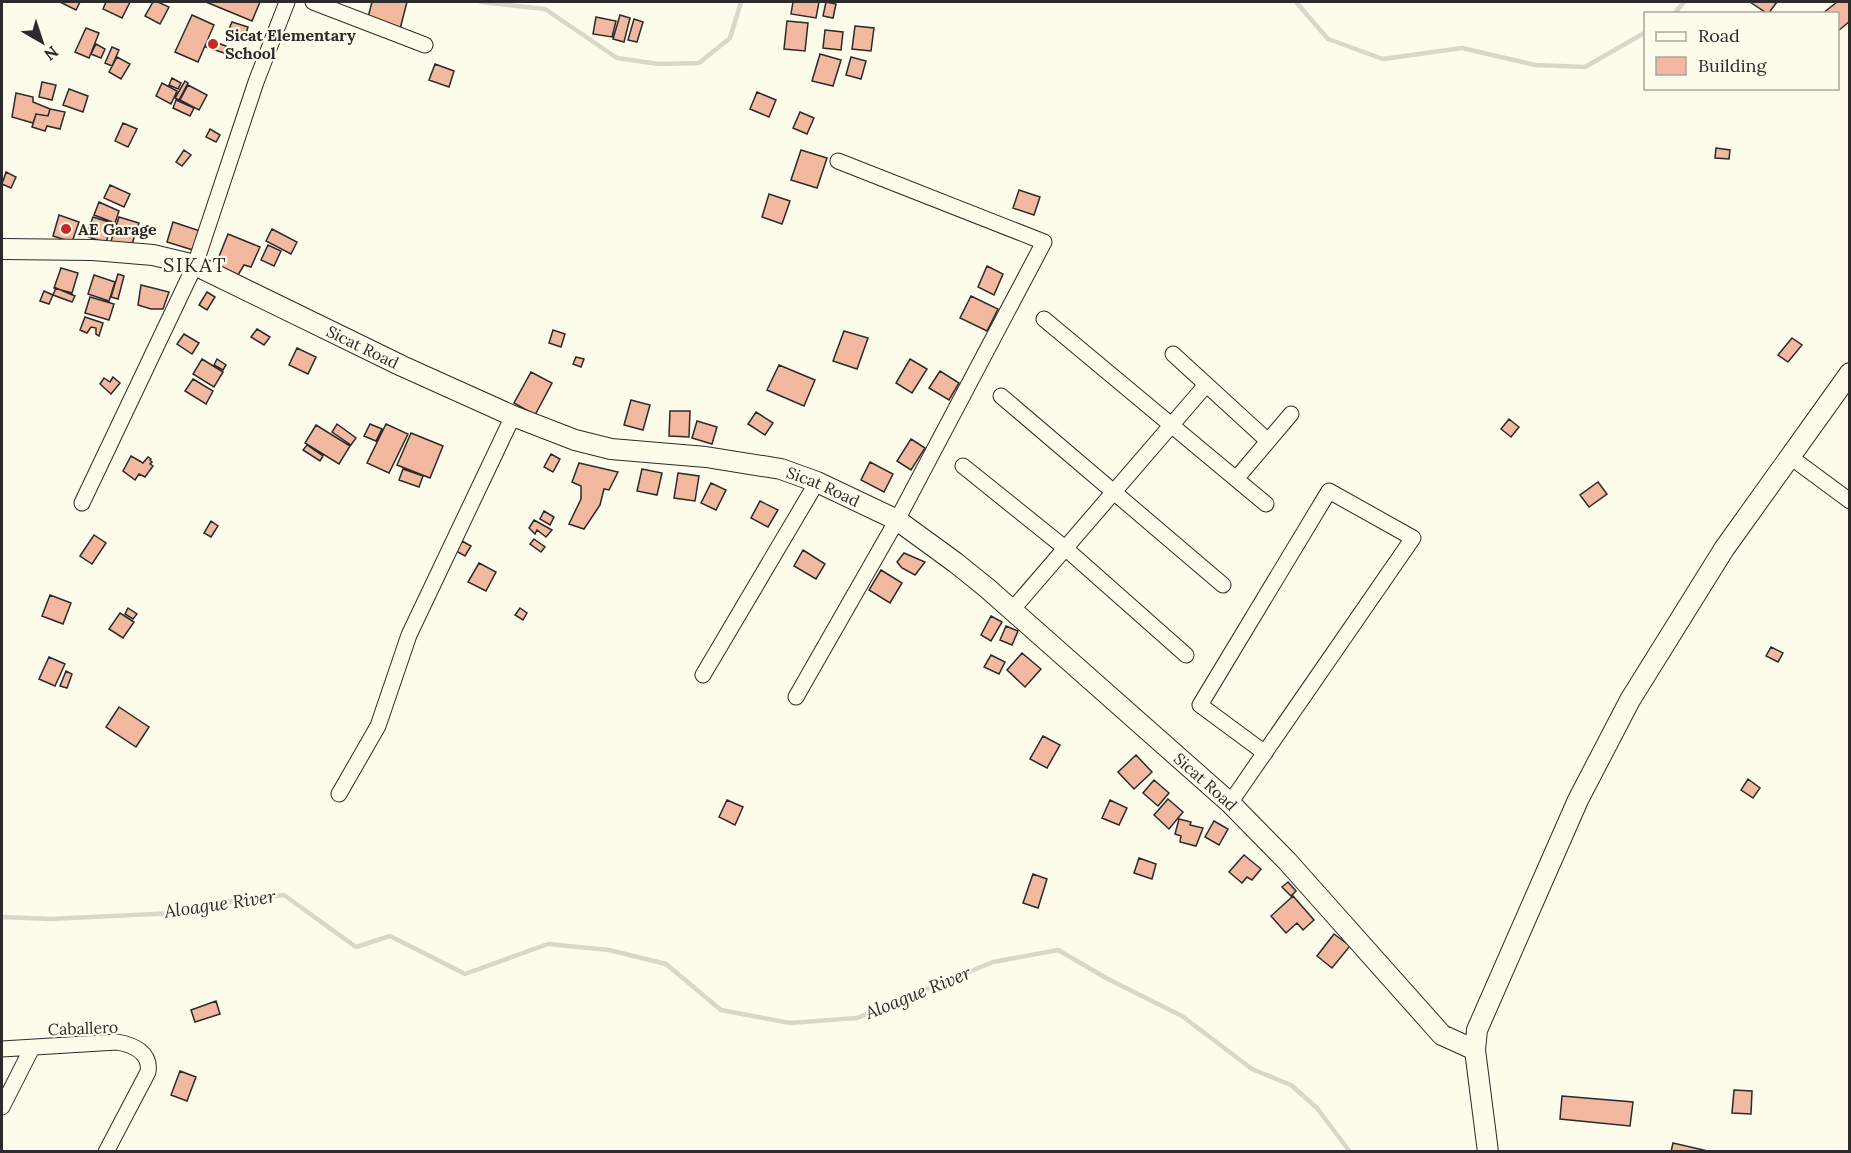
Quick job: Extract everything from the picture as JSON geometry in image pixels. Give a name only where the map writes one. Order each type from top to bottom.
[{"type":"street","points":[[82,502],[195,266],[256,82],[287,2]]},
{"type":"street","points":[[313,2],[425,45]]},
{"type":"street","points":[[796,697],[897,520],[1044,242],[838,161]]},
{"type":"street","name":"Sicat Road","points":[[2,249],[93,250],[153,255],[195,266],[402,366],[513,416],[575,440],[611,449],[706,457],[781,469],[817,482],[897,520],[956,563],[1012,610],[1230,803],[1287,861],[1442,1035],[1474,1050]]},
{"type":"street","points":[[1044,319],[1266,504]]},
{"type":"street","points":[[1173,354],[1268,441]]},
{"type":"street","points":[[1488,1152],[1474,1050],[1477,1030],[1536,894],[1606,743],[1630,700],[1724,549],[1850,373]]},
{"type":"street","points":[[1012,610],[1206,385]]},
{"type":"street","points":[[1001,396],[1223,585]]},
{"type":"street","points":[[1236,479],[1291,414]]},
{"type":"street","points":[[339,795],[378,726],[409,635],[513,416]]},
{"type":"street","points":[[1789,456],[1850,501]]},
{"type":"street","points":[[963,466],[1065,548],[1186,655]]},
{"type":"street","points":[[702,675],[817,482]]},
{"type":"street","points":[[1230,803],[1413,538],[1329,490],[1200,705],[1264,753]]},
{"type":"street","name":"Caballero","points":[[2,1049],[112,1042],[122,1043],[144,1054],[148,1060],[148,1072],[106,1152]]},
{"type":"street","points":[[2,1107],[32,1048]]},
{"type":"building","points":[[60,2],[80,2],[76,10]]},
{"type":"building","points":[[106,2],[130,2],[122,18],[103,9]]},
{"type":"building","points":[[153,2],[169,7],[160,24],[145,16]]},
{"type":"building","points":[[206,2],[260,2],[252,21]]},
{"type":"building","points":[[372,2],[407,2],[400,29],[367,21]]},
{"type":"building","points":[[793,2],[819,2],[816,18],[791,14]]},
{"type":"building","points":[[826,2],[836,4],[833,18],[823,16]]},
{"type":"building","points":[[1750,2],[1777,2],[1770,12],[1765,12]]},
{"type":"building","points":[[1837,2],[1850,2],[1850,21],[1839,30],[1839,12],[1824,12]]},
{"type":"building","points":[[192,15],[214,25],[198,62],[175,52]]},
{"type":"building","points":[[620,15],[630,18],[624,42],[613,39]]},
{"type":"building","points":[[596,17],[616,21],[612,37],[593,34]]},
{"type":"building","points":[[634,19],[643,22],[637,42],[628,40]]},
{"type":"building","points":[[787,21],[808,23],[805,51],[784,49]]},
{"type":"building","points":[[232,22],[248,27],[244,40],[227,34]]},
{"type":"building","points":[[855,26],[874,28],[871,51],[852,49]]},
{"type":"building","points":[[86,28],[99,33],[89,58],[75,52]]},
{"type":"building","points":[[825,30],[843,32],[841,50],[823,48]]},
{"type":"building","points":[[209,40],[226,46],[224,53],[206,47]]},
{"type":"building","points":[[96,44],[105,49],[101,58],[91,54]]},
{"type":"building","points":[[112,47],[119,50],[112,66],[105,63]]},
{"type":"building","points":[[820,54],[841,60],[833,86],[812,81]]},
{"type":"building","points":[[117,57],[130,64],[121,79],[109,72]]},
{"type":"building","points":[[851,57],[866,61],[861,79],[846,75]]},
{"type":"building","points":[[435,64],[454,71],[449,87],[429,80]]},
{"type":"building","points":[[172,78],[181,83],[178,89],[169,85]]},
{"type":"building","points":[[185,81],[188,83],[179,100],[175,98]]},
{"type":"building","points":[[42,82],[56,85],[52,100],[39,97]]},
{"type":"building","points":[[162,83],[177,91],[171,104],[156,96]]},
{"type":"building","points":[[188,85],[207,95],[199,110],[180,100]]},
{"type":"building","points":[[69,89],[88,96],[83,112],[63,105]]},
{"type":"building","points":[[757,92],[776,100],[769,117],[750,109]]},
{"type":"building","points":[[16,93],[33,97],[33,102],[50,109],[48,116],[36,114],[33,123],[12,117]]},
{"type":"building","points":[[176,100],[194,108],[190,116],[173,108]]},
{"type":"building","points":[[50,109],[65,112],[60,129],[47,126],[45,131],[32,127],[36,114],[48,116]]},
{"type":"building","points":[[800,112],[814,118],[807,134],[793,128]]},
{"type":"building","points":[[123,123],[137,129],[128,147],[115,141]]},
{"type":"building","points":[[210,129],[220,135],[216,142],[206,137]]},
{"type":"building","points":[[1716,148],[1730,150],[1729,159],[1715,158]]},
{"type":"building","points":[[184,150],[191,155],[182,166],[176,162]]},
{"type":"building","points":[[801,150],[827,158],[817,188],[791,180]]},
{"type":"building","points":[[6,172],[16,177],[11,188],[2,184]]},
{"type":"building","points":[[110,185],[130,194],[124,207],[104,198]]},
{"type":"building","points":[[1019,190],[1040,197],[1034,215],[1013,208]]},
{"type":"building","points":[[769,194],[790,201],[782,224],[762,217]]},
{"type":"building","points":[[99,202],[119,211],[115,223],[94,215]]},
{"type":"building","name":"AE Garage","points":[[59,215],[79,222],[72,242],[53,236]]},
{"type":"building","points":[[93,217],[112,223],[106,243],[86,236]]},
{"type":"building","points":[[119,217],[139,223],[130,250],[110,244]]},
{"type":"building","points":[[173,222],[200,231],[193,250],[167,242]]},
{"type":"building","points":[[272,229],[297,242],[291,254],[266,241]]},
{"type":"building","points":[[228,234],[260,247],[251,267],[244,265],[238,275],[216,264]]},
{"type":"building","points":[[268,245],[281,251],[274,266],[261,260]]},
{"type":"building","points":[[987,266],[1003,274],[994,295],[978,287]]},
{"type":"building","points":[[61,268],[78,273],[72,293],[54,288]]},
{"type":"building","points":[[118,274],[124,276],[118,299],[111,297]]},
{"type":"building","points":[[94,275],[115,282],[109,301],[88,294]]},
{"type":"building","points":[[141,285],[169,292],[163,309],[151,309],[138,305]]},
{"type":"building","points":[[56,288],[75,296],[72,302],[53,295]]},
{"type":"building","points":[[44,291],[53,295],[49,304],[40,301]]},
{"type":"building","points":[[207,292],[215,297],[207,310],[199,305]]},
{"type":"building","points":[[971,296],[998,309],[987,331],[960,318]]},
{"type":"building","points":[[90,297],[114,304],[109,320],[85,313]]},
{"type":"building","points":[[85,317],[103,323],[99,336],[96,334],[96,328],[91,327],[87,333],[80,330]]},
{"type":"building","points":[[257,329],[270,337],[264,345],[251,337]]},
{"type":"building","points":[[553,330],[565,334],[561,347],[549,343]]},
{"type":"building","points":[[844,331],[868,338],[857,369],[833,361]]},
{"type":"building","points":[[184,334],[199,343],[192,354],[177,344]]},
{"type":"building","points":[[1792,338],[1802,345],[1788,362],[1778,355]]},
{"type":"building","points":[[297,348],[316,357],[308,374],[289,365]]},
{"type":"building","points":[[576,357],[584,359],[581,367],[573,364]]},
{"type":"building","points":[[202,359],[223,372],[214,387],[193,374]]},
{"type":"building","points":[[217,359],[226,365],[223,370],[214,365]]},
{"type":"building","points":[[910,359],[927,369],[912,393],[896,383]]},
{"type":"building","points":[[779,365],[815,380],[804,406],[767,390]]},
{"type":"building","points":[[940,371],[959,383],[949,400],[929,388]]},
{"type":"building","points":[[531,372],[552,383],[535,415],[514,403]]},
{"type":"building","points":[[113,377],[120,383],[111,394],[100,384],[104,378],[110,382]]},
{"type":"building","points":[[193,379],[213,391],[206,404],[185,391]]},
{"type":"building","points":[[631,400],[650,405],[643,430],[624,425]]},
{"type":"building","points":[[670,411],[690,411],[689,437],[669,436]]},
{"type":"building","points":[[756,412],[773,423],[765,435],[748,424]]},
{"type":"building","points":[[1509,419],[1519,427],[1511,437],[1501,429]]},
{"type":"building","points":[[697,421],[717,427],[712,444],[692,438]]},
{"type":"building","points":[[337,424],[356,438],[351,445],[332,432]]},
{"type":"building","points":[[370,424],[382,429],[376,441],[364,436]]},
{"type":"building","points":[[386,424],[408,434],[389,473],[367,463]]},
{"type":"building","points":[[316,425],[350,446],[339,464],[305,443]]},
{"type":"building","points":[[411,433],[443,446],[430,478],[397,465]]},
{"type":"building","points":[[911,439],[925,448],[911,470],[897,461]]},
{"type":"building","points":[[307,445],[323,456],[320,461],[303,450]]},
{"type":"building","points":[[551,454],[560,459],[553,472],[544,467]]},
{"type":"building","points":[[131,456],[143,463],[148,457],[151,459],[150,464],[153,466],[145,477],[139,474],[135,480],[123,471]]},
{"type":"building","points":[[870,462],[893,474],[884,492],[861,480]]},
{"type":"building","points":[[579,463],[618,472],[609,490],[604,489],[600,505],[584,529],[569,524],[581,499],[581,486],[572,482]]},
{"type":"building","points":[[403,469],[423,476],[419,487],[399,480]]},
{"type":"building","points":[[642,469],[662,473],[657,495],[637,491]]},
{"type":"building","points":[[678,473],[699,476],[695,501],[674,498]]},
{"type":"building","points":[[1598,482],[1607,494],[1589,507],[1580,495]]},
{"type":"building","points":[[711,483],[726,490],[716,510],[701,503]]},
{"type":"building","points":[[760,501],[778,510],[768,527],[751,518]]},
{"type":"building","points":[[544,511],[554,517],[550,525],[540,519]]},
{"type":"building","points":[[534,520],[552,530],[546,537],[537,530],[535,534],[529,528]]},
{"type":"building","points":[[211,521],[218,526],[211,537],[204,533]]},
{"type":"building","points":[[94,535],[106,543],[92,564],[80,556]]},
{"type":"building","points":[[534,539],[545,547],[541,552],[530,544]]},
{"type":"building","points":[[462,541],[471,546],[465,556],[456,551]]},
{"type":"building","points":[[803,550],[825,564],[816,579],[794,566]]},
{"type":"building","points":[[904,553],[925,562],[915,575],[902,568],[897,562]]},
{"type":"building","points":[[479,563],[496,572],[486,591],[468,582]]},
{"type":"building","points":[[881,570],[902,583],[890,603],[869,590]]},
{"type":"building","points":[[50,595],[71,603],[63,624],[42,616]]},
{"type":"building","points":[[128,608],[137,614],[133,619],[125,614]]},
{"type":"building","points":[[520,608],[527,613],[523,620],[515,615]]},
{"type":"building","points":[[120,613],[134,622],[123,638],[109,629]]},
{"type":"building","points":[[991,616],[1002,622],[991,641],[981,635]]},
{"type":"building","points":[[1006,626],[1018,631],[1012,645],[1000,640]]},
{"type":"building","points":[[1771,647],[1783,653],[1778,662],[1766,656]]},
{"type":"building","points":[[1022,653],[1041,669],[1025,687],[1007,670]]},
{"type":"building","points":[[991,655],[1005,662],[999,674],[984,667]]},
{"type":"building","points":[[49,657],[65,664],[55,686],[39,679]]},
{"type":"building","points":[[66,671],[72,674],[67,688],[60,686]]},
{"type":"building","points":[[119,707],[149,727],[136,747],[106,727]]},
{"type":"building","points":[[1043,736],[1060,745],[1047,768],[1030,759]]},
{"type":"building","points":[[1136,755],[1152,772],[1134,789],[1118,772]]},
{"type":"building","points":[[1748,779],[1760,788],[1753,798],[1741,790]]},
{"type":"building","points":[[1154,780],[1169,793],[1158,806],[1143,793]]},
{"type":"building","points":[[1168,799],[1183,812],[1169,829],[1154,815]]},
{"type":"building","points":[[727,800],[743,807],[735,825],[719,817]]},
{"type":"building","points":[[1110,800],[1127,808],[1119,825],[1102,818]]},
{"type":"building","points":[[1179,819],[1203,828],[1196,846],[1180,842],[1181,836],[1175,834]]},
{"type":"building","points":[[1214,821],[1228,829],[1219,845],[1205,837]]},
{"type":"building","points":[[1244,855],[1261,869],[1252,880],[1247,877],[1242,883],[1229,872]]},
{"type":"building","points":[[1139,858],[1156,864],[1152,879],[1134,873]]},
{"type":"building","points":[[1033,874],[1047,879],[1038,908],[1023,903]]},
{"type":"building","points":[[1288,882],[1296,891],[1291,896],[1282,887]]},
{"type":"building","points":[[1293,896],[1314,920],[1303,930],[1297,923],[1286,933],[1271,916]]},
{"type":"building","points":[[1334,934],[1350,946],[1332,968],[1317,956]]},
{"type":"building","points":[[216,1001],[220,1014],[195,1022],[191,1010]]},
{"type":"building","points":[[180,1071],[196,1077],[187,1101],[171,1095]]},
{"type":"building","points":[[1734,1090],[1752,1091],[1751,1114],[1732,1113]]},
{"type":"building","points":[[1562,1096],[1633,1102],[1630,1126],[1560,1119]]},
{"type":"building","points":[[1673,1143],[1712,1152],[1671,1152]]},
{"type":"waterway","points":[[481,2],[545,9],[617,58],[659,64],[699,63],[730,38],[741,2]]},
{"type":"waterway","points":[[1296,2],[1328,39],[1383,59],[1462,48],[1535,65],[1585,67],[1644,33]]},
{"type":"waterway","points":[[1676,12],[1684,2]]},
{"type":"waterway","name":"Aloague River","points":[[2,917],[50,919],[175,913],[237,900],[284,895],[356,947],[390,936],[465,974],[548,944],[609,950],[666,964],[721,1010],[790,1023],[857,1018],[993,962],[1058,950],[1108,979],[1182,1016],[1252,1069],[1291,1085],[1317,1108],[1350,1152]]},
{"type":"place","name":"Sicat Elementary School","points":[[213,44]]},
{"type":"place","name":"AE Garage","points":[[66,229]]},
{"type":"district","name":"SIKAT","points":[[195,265]]}]
